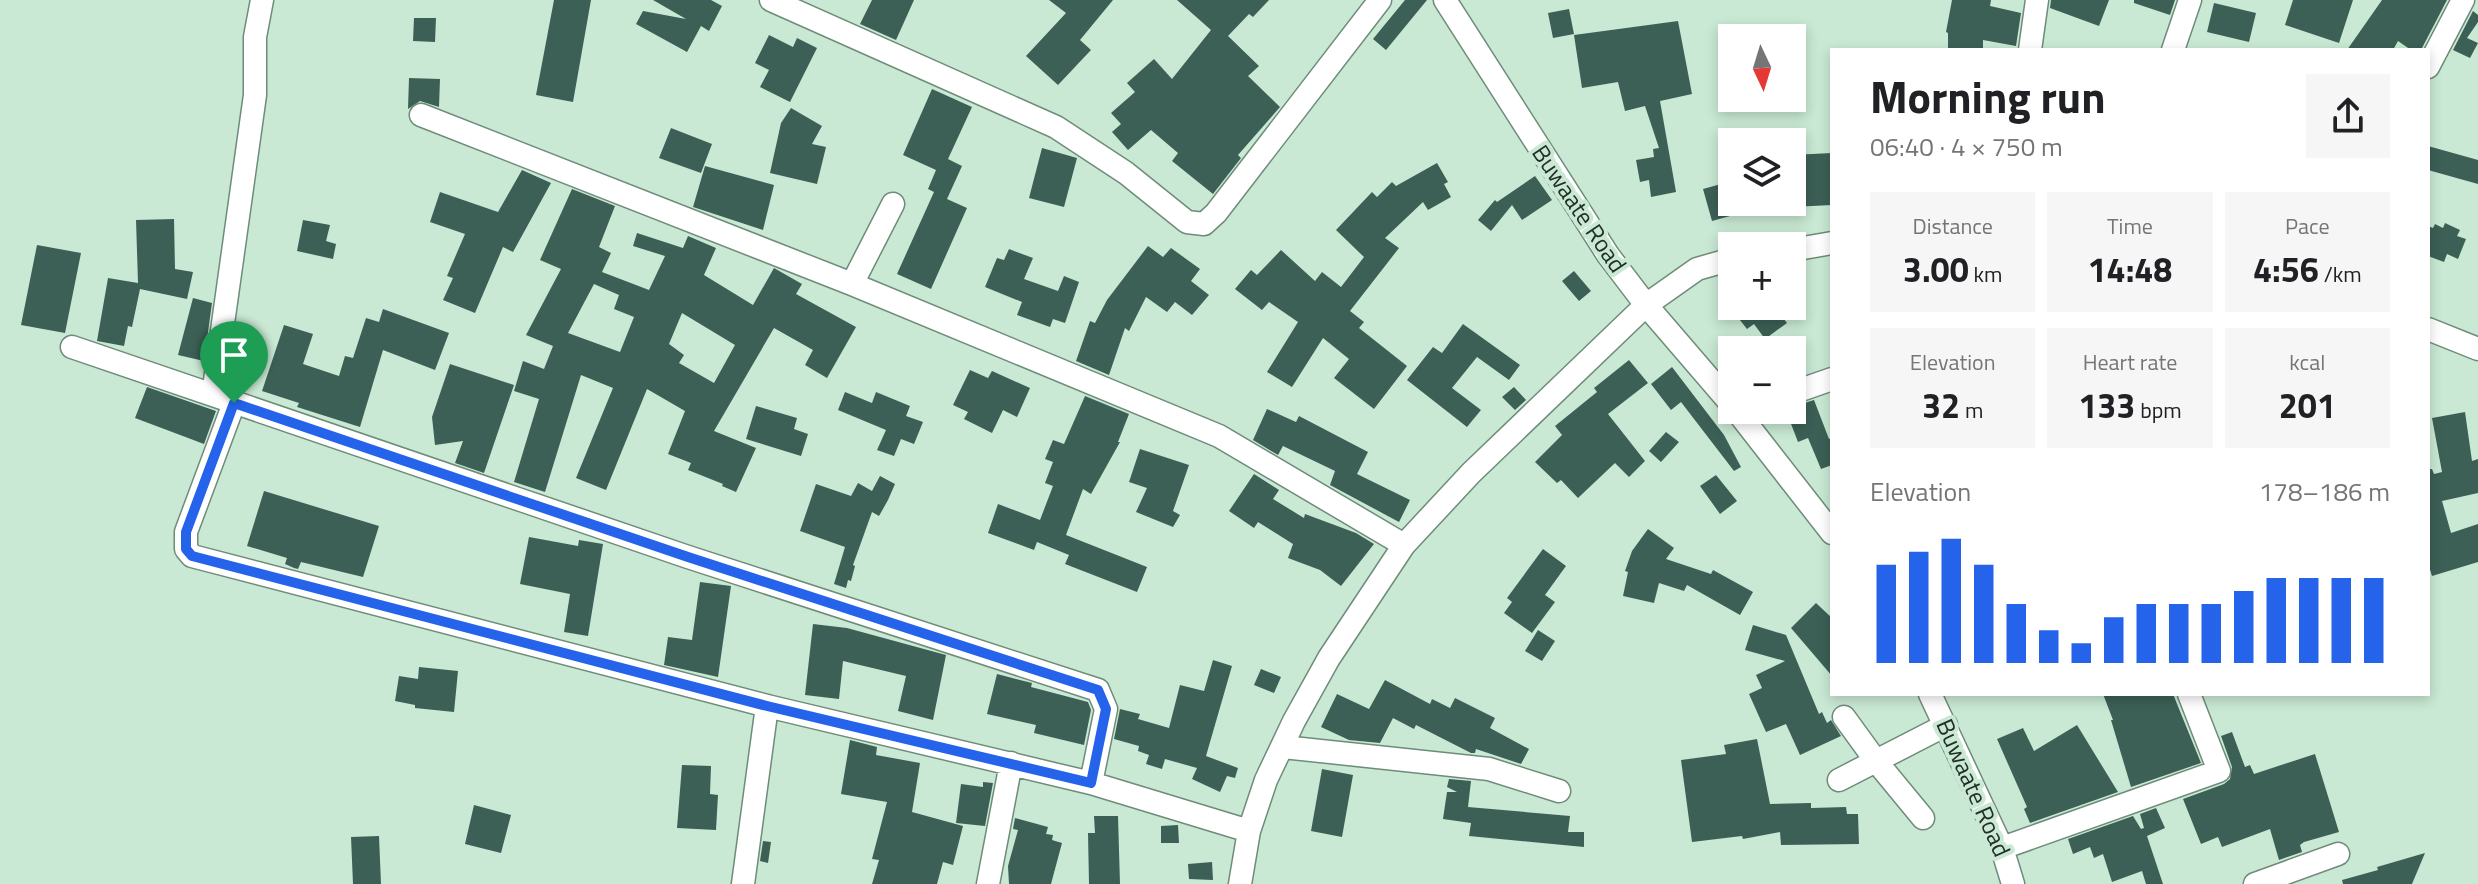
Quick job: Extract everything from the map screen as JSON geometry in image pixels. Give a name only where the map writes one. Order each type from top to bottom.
[{"type":"street","points":[[262,0],[255,37],[255,95],[224,399],[186,532],[186,549],[192,556],[767,706],[1091,783],[1249,831]]},
{"type":"street","points":[[771,0],[1056,127],[1126,173],[1187,222],[1204,224],[1216,213],[1380,0]]},
{"type":"street","name":"Buwaate Road","points":[[1445,0],[1608,255],[1646,305],[1718,386]]},
{"type":"street","points":[[2030,48],[2037,0]]},
{"type":"street","points":[[2174,48],[2190,0]]},
{"type":"street","points":[[2430,63],[2463,0]]},
{"type":"street","points":[[421,115],[852,284],[1219,436],[1404,545]]},
{"type":"street","points":[[852,284],[893,204]]},
{"type":"street","points":[[1806,248],[1830,243]]},
{"type":"street","points":[[1240,884],[1249,831],[1266,780],[1294,721],[1329,658],[1404,545],[1471,473],[1646,305],[1697,269],[1718,263]]},
{"type":"street","points":[[2430,330],[2478,349]]},
{"type":"street","points":[[72,347],[673,552],[1098,690],[1106,709],[1091,783]]},
{"type":"street","points":[[1806,388],[1830,380]]},
{"type":"street","name":"Buwaate Road","points":[[1750,424],[1830,530]]},
{"type":"street","name":"Buwaate Road","points":[[1931,696],[2002,848],[2013,884]]},
{"type":"street","points":[[2002,848],[2219,771],[2190,696]]},
{"type":"street","points":[[743,884],[767,706]]},
{"type":"street","points":[[1844,717],[1923,818]]},
{"type":"street","points":[[1839,780],[1946,725]]},
{"type":"street","points":[[1283,747],[1489,769],[1559,791]]},
{"type":"street","points":[[988,884],[1011,763]]},
{"type":"street","points":[[2255,884],[2338,854]]},
{"type":"building","points":[[554,0],[591,0],[573,102],[536,95]]},
{"type":"building","points":[[653,0],[711,0],[722,6],[709,31],[701,26],[687,52],[636,24],[643,11],[686,19]]},
{"type":"building","points":[[872,0],[914,0],[896,40],[860,24]]},
{"type":"building","points":[[1049,0],[1113,0],[1080,40],[1091,50],[1058,85],[1026,56],[1066,13]]},
{"type":"building","points":[[1177,0],[1269,0],[1253,17],[1249,14],[1228,36],[1259,66],[1248,76],[1280,107],[1238,155],[1241,158],[1213,194],[1172,161],[1178,153],[1151,130],[1128,150],[1112,132],[1121,124],[1111,113],[1135,92],[1127,83],[1154,59],[1172,79],[1211,30]]},
{"type":"building","points":[[1405,0],[1427,0],[1386,50],[1373,39]]},
{"type":"building","points":[[1952,0],[1991,0],[1990,6],[2021,13],[2016,46],[1983,40],[1983,48],[1948,48],[1946,32]]},
{"type":"building","points":[[2051,0],[2109,0],[2099,26],[2050,8]]},
{"type":"building","points":[[2134,0],[2175,0],[2170,15],[2134,3]]},
{"type":"building","points":[[2293,0],[2353,0],[2339,43],[2285,25]]},
{"type":"building","points":[[2382,0],[2447,0],[2422,48],[2408,48],[2398,41],[2394,48],[2348,48]]},
{"type":"building","points":[[2214,3],[2256,13],[2249,42],[2207,32]]},
{"type":"building","points":[[1569,9],[1574,34],[1553,38],[1548,13]]},
{"type":"building","points":[[2473,11],[2478,15],[2478,22],[2467,38],[2478,43],[2470,58],[2453,50]]},
{"type":"building","points":[[414,18],[436,18],[435,42],[413,41]]},
{"type":"building","points":[[1678,21],[1692,94],[1660,101],[1676,192],[1651,197],[1649,180],[1640,182],[1636,160],[1654,157],[1653,149],[1659,148],[1645,106],[1625,111],[1618,82],[1582,88],[1574,35]]},
{"type":"building","points":[[769,35],[793,47],[797,38],[817,48],[790,102],[760,87],[769,70],[755,63]]},
{"type":"building","points":[[409,78],[440,79],[439,107],[420,101],[408,109]]},
{"type":"building","points":[[932,89],[972,107],[948,159],[962,166],[947,199],[967,208],[931,289],[897,274],[934,192],[928,189],[936,170],[903,155]]},
{"type":"building","points":[[791,108],[822,126],[812,144],[826,147],[817,184],[770,173],[781,123]]},
{"type":"building","points":[[671,128],[712,144],[701,173],[659,158]]},
{"type":"building","points":[[2430,147],[2478,160],[2478,184],[2430,171]]},
{"type":"building","points":[[1042,148],[1077,158],[1064,207],[1029,198]]},
{"type":"building","points":[[1830,153],[1830,205],[1806,206],[1806,154]]},
{"type":"building","points":[[1437,163],[1448,182],[1444,184],[1451,197],[1428,210],[1423,202],[1385,238],[1399,248],[1350,311],[1364,322],[1359,328],[1407,366],[1374,409],[1334,378],[1349,359],[1323,338],[1292,387],[1267,372],[1298,322],[1269,302],[1262,310],[1235,289],[1251,270],[1257,275],[1281,250],[1315,281],[1322,272],[1341,287],[1364,257],[1336,230],[1372,192],[1377,197],[1392,182],[1396,186]]},
{"type":"building","points":[[705,166],[774,185],[763,230],[693,207]]},
{"type":"building","points":[[522,170],[551,183],[513,252],[503,247],[475,313],[443,300],[453,278],[447,276],[465,234],[430,222],[440,192],[498,212]]},
{"type":"building","points":[[1535,176],[1552,200],[1522,220],[1512,205],[1491,231],[1478,220],[1495,200],[1497,202]]},
{"type":"building","points":[[1718,185],[1718,216],[1730,216],[1712,221],[1703,189]]},
{"type":"building","points":[[572,189],[615,206],[599,247],[611,253],[602,272],[649,290],[665,256],[633,246],[637,233],[683,248],[688,236],[716,248],[704,275],[753,305],[774,268],[802,284],[796,294],[856,327],[827,378],[805,365],[813,350],[774,328],[714,431],[756,448],[736,492],[688,470],[691,463],[668,454],[685,411],[647,389],[606,490],[576,478],[613,388],[581,375],[545,492],[514,482],[539,399],[514,391],[523,361],[544,369],[553,346],[526,335],[561,269],[540,260]],"holes":[[[594,284],[619,295],[614,309],[634,317],[620,352],[568,333]],[[682,313],[735,345],[714,383],[679,363],[684,355],[669,344]]]},
{"type":"building","points":[[174,219],[175,269],[193,272],[187,299],[140,289],[132,327],[128,326],[124,346],[97,341],[108,278],[138,283],[136,220]]},
{"type":"building","points":[[303,220],[330,225],[326,241],[336,244],[333,259],[297,251]]},
{"type":"building","points":[[2445,223],[2460,230],[2457,236],[2466,239],[2458,259],[2447,254],[2444,262],[2430,257],[2430,227],[2433,228],[2435,224],[2443,228]]},
{"type":"building","points":[[37,245],[81,253],[65,333],[21,325]]},
{"type":"building","points":[[1148,246],[1163,257],[1171,248],[1200,269],[1191,281],[1209,295],[1192,315],[1175,302],[1167,312],[1146,297],[1129,331],[1125,328],[1109,375],[1076,361],[1090,321],[1095,323],[1107,300]]},
{"type":"building","points":[[1009,249],[1033,258],[1024,279],[1058,291],[1064,276],[1079,282],[1065,323],[1053,319],[1050,327],[1017,315],[1022,302],[985,287],[997,258],[1004,260]]},
{"type":"building","points":[[1574,271],[1591,291],[1579,301],[1562,281]]},
{"type":"building","points":[[193,298],[212,303],[204,361],[178,355]]},
{"type":"building","points":[[383,309],[449,333],[435,370],[383,350],[360,427],[297,407],[299,403],[262,391],[284,325],[313,334],[303,364],[339,376],[345,356],[353,358],[366,318],[379,322]]},
{"type":"building","points":[[1740,320],[1785,320],[1787,323],[1769,336],[1763,336],[1754,324],[1747,329]]},
{"type":"building","points":[[1463,324],[1520,365],[1509,380],[1477,357],[1452,388],[1481,410],[1467,427],[1407,380],[1433,347],[1442,353]]},
{"type":"building","points":[[1629,360],[1648,383],[1608,414],[1645,461],[1629,477],[1615,463],[1578,498],[1561,480],[1557,483],[1535,462],[1562,435],[1555,426],[1597,392],[1594,388]]},
{"type":"building","points":[[450,364],[514,385],[484,473],[455,463],[463,441],[435,445],[432,417]]},
{"type":"building","points":[[1672,367],[1724,435],[1741,467],[1734,471],[1681,402],[1671,410],[1651,384]]},
{"type":"building","points":[[970,370],[988,378],[992,371],[1030,388],[1017,417],[1003,410],[992,433],[964,419],[968,412],[953,405]]},
{"type":"building","points":[[147,387],[216,411],[204,444],[135,418]]},
{"type":"building","points":[[1514,387],[1526,400],[1515,410],[1502,397]]},
{"type":"building","points":[[845,392],[872,403],[876,392],[910,406],[906,416],[923,422],[914,444],[901,439],[894,456],[877,450],[886,430],[838,410]]},
{"type":"building","points":[[1085,396],[1129,414],[1120,442],[1091,494],[1083,489],[1066,535],[1147,567],[1137,592],[1065,564],[1069,555],[1037,542],[1034,550],[988,533],[998,504],[1040,520],[1053,486],[1045,483],[1053,462],[1045,459],[1053,440],[1064,444]]},
{"type":"building","points":[[1814,400],[1830,438],[1830,466],[1821,469],[1808,438],[1798,442],[1791,424],[1806,424],[1806,403]]},
{"type":"building","points":[[756,406],[797,418],[794,429],[808,434],[801,456],[746,439]]},
{"type":"building","points":[[1267,409],[1296,422],[1299,416],[1368,452],[1357,474],[1410,500],[1399,522],[1330,485],[1335,471],[1283,446],[1278,455],[1253,440]]},
{"type":"building","points":[[2465,412],[2472,461],[2478,459],[2478,493],[2442,501],[2451,533],[2478,524],[2478,562],[2432,576],[2430,469],[2434,474],[2442,472],[2432,418]]},
{"type":"building","points":[[1666,432],[1679,442],[1661,462],[1649,451]]},
{"type":"building","points":[[1140,449],[1189,465],[1173,511],[1180,515],[1173,527],[1136,512],[1147,488],[1129,482]]},
{"type":"building","points":[[1254,474],[1279,490],[1273,499],[1304,518],[1305,514],[1356,533],[1374,544],[1341,586],[1320,570],[1288,558],[1293,544],[1258,522],[1254,528],[1229,511]]},
{"type":"building","points":[[1716,475],[1737,501],[1720,514],[1700,486]]},
{"type":"building","points":[[880,476],[895,484],[879,516],[872,512],[853,565],[851,581],[848,580],[846,588],[834,584],[845,547],[800,531],[816,484],[851,496],[858,483],[872,491]]},
{"type":"building","points":[[264,491],[379,526],[363,577],[301,562],[298,569],[294,568],[285,564],[287,558],[247,546]]},
{"type":"building","points":[[1648,529],[1674,548],[1666,559],[1711,574],[1713,570],[1753,592],[1740,615],[1687,585],[1684,591],[1659,583],[1654,603],[1623,596],[1628,572],[1625,571],[1632,551]]},
{"type":"building","points":[[529,537],[578,546],[579,540],[603,544],[588,636],[564,632],[570,594],[520,584]]},
{"type":"building","points":[[1543,549],[1566,566],[1545,595],[1555,602],[1532,633],[1504,613],[1512,602],[1507,598]]},
{"type":"building","points":[[700,582],[731,586],[718,677],[664,665],[668,637],[692,640]]},
{"type":"building","points":[[1816,603],[1830,616],[1830,674],[1791,628]]},
{"type":"building","points":[[813,624],[847,628],[946,655],[933,720],[898,711],[906,676],[843,661],[839,699],[805,695]]},
{"type":"building","points":[[1753,625],[1786,635],[1819,714],[1822,712],[1827,723],[1831,720],[1841,736],[1800,755],[1786,724],[1766,732],[1749,694],[1762,688],[1756,675],[1785,661],[1745,650]]},
{"type":"building","points":[[1538,630],[1555,641],[1542,661],[1525,651]]},
{"type":"building","points":[[1213,660],[1232,666],[1206,756],[1238,768],[1235,778],[1227,776],[1220,792],[1192,779],[1197,768],[1165,759],[1162,769],[1146,764],[1149,755],[1138,751],[1139,746],[1114,739],[1120,709],[1140,714],[1138,719],[1169,728],[1180,685],[1204,691]]},
{"type":"building","points":[[419,667],[458,671],[454,712],[415,708],[415,705],[395,701],[399,676],[418,679]]},
{"type":"building","points":[[1261,669],[1281,677],[1274,693],[1254,685]]},
{"type":"building","points":[[997,674],[1032,683],[1031,687],[1088,702],[1091,710],[1084,745],[1034,733],[1036,725],[987,714]]},
{"type":"building","points":[[1385,680],[1430,704],[1432,699],[1450,708],[1455,698],[1495,718],[1490,728],[1529,749],[1521,764],[1476,749],[1475,753],[1471,753],[1416,725],[1414,729],[1393,718],[1380,743],[1349,740],[1321,727],[1337,694],[1369,709]]},
{"type":"building","points":[[2104,696],[2174,696],[2201,763],[2131,787]]},
{"type":"building","points":[[2077,725],[2118,792],[2030,823],[2024,809],[2027,807],[1997,739],[2023,728],[2034,751]]},
{"type":"building","points":[[2232,732],[2245,767],[2250,765],[2254,774],[2315,754],[2339,832],[2304,842],[2300,845],[2302,852],[2279,860],[2270,829],[2222,847],[2218,837],[2201,844],[2183,799],[2230,779],[2232,767],[2221,736]]},
{"type":"building","points":[[1757,739],[1770,804],[1811,803],[1811,808],[1846,807],[1847,814],[1858,814],[1859,844],[1781,845],[1780,832],[1743,839],[1742,836],[1692,842],[1681,760],[1726,754],[1724,745]]},
{"type":"building","points":[[850,740],[877,747],[876,755],[920,763],[912,812],[963,826],[953,865],[943,862],[937,884],[872,884],[879,860],[872,859],[887,802],[841,794]]},
{"type":"building","points":[[682,765],[711,766],[710,794],[718,795],[716,830],[677,828]]},
{"type":"building","points":[[1322,769],[1353,775],[1342,837],[1311,831]]},
{"type":"building","points":[[1449,779],[1471,781],[1468,807],[1570,816],[1568,832],[1584,832],[1584,847],[1469,836],[1471,823],[1443,819],[1447,792],[1457,792],[1447,787]]},
{"type":"building","points":[[983,782],[993,783],[985,826],[956,823],[961,784],[983,787]]},
{"type":"building","points":[[474,805],[511,815],[501,853],[465,844]]},
{"type":"building","points":[[2156,808],[2165,828],[2147,836],[2163,884],[2146,884],[2142,871],[2112,882],[2103,854],[2094,858],[2090,847],[2073,854],[2068,839],[2133,816],[2141,829],[2144,828],[2140,814]]},
{"type":"building","points":[[1094,816],[1118,816],[1120,884],[1089,884],[1088,833],[1095,833]]},
{"type":"building","points":[[1015,818],[1048,827],[1046,834],[1053,835],[1052,840],[1062,843],[1051,884],[1009,884],[1008,866],[1018,830],[1013,829]]},
{"type":"building","points":[[1178,825],[1179,843],[1161,843],[1161,826]]},
{"type":"building","points":[[379,836],[381,884],[353,884],[351,837]]},
{"type":"building","points":[[763,841],[771,842],[768,863],[760,861]]},
{"type":"building","points":[[2425,853],[2412,884],[2343,884],[2342,880]]},
{"type":"building","points":[[1212,862],[1213,880],[1189,879],[1188,864]]},
{"type":"route","points":[[234,403],[688,557],[1098,690],[1106,709],[1091,783],[767,706],[192,556],[186,549],[186,532],[234,403]]}]
